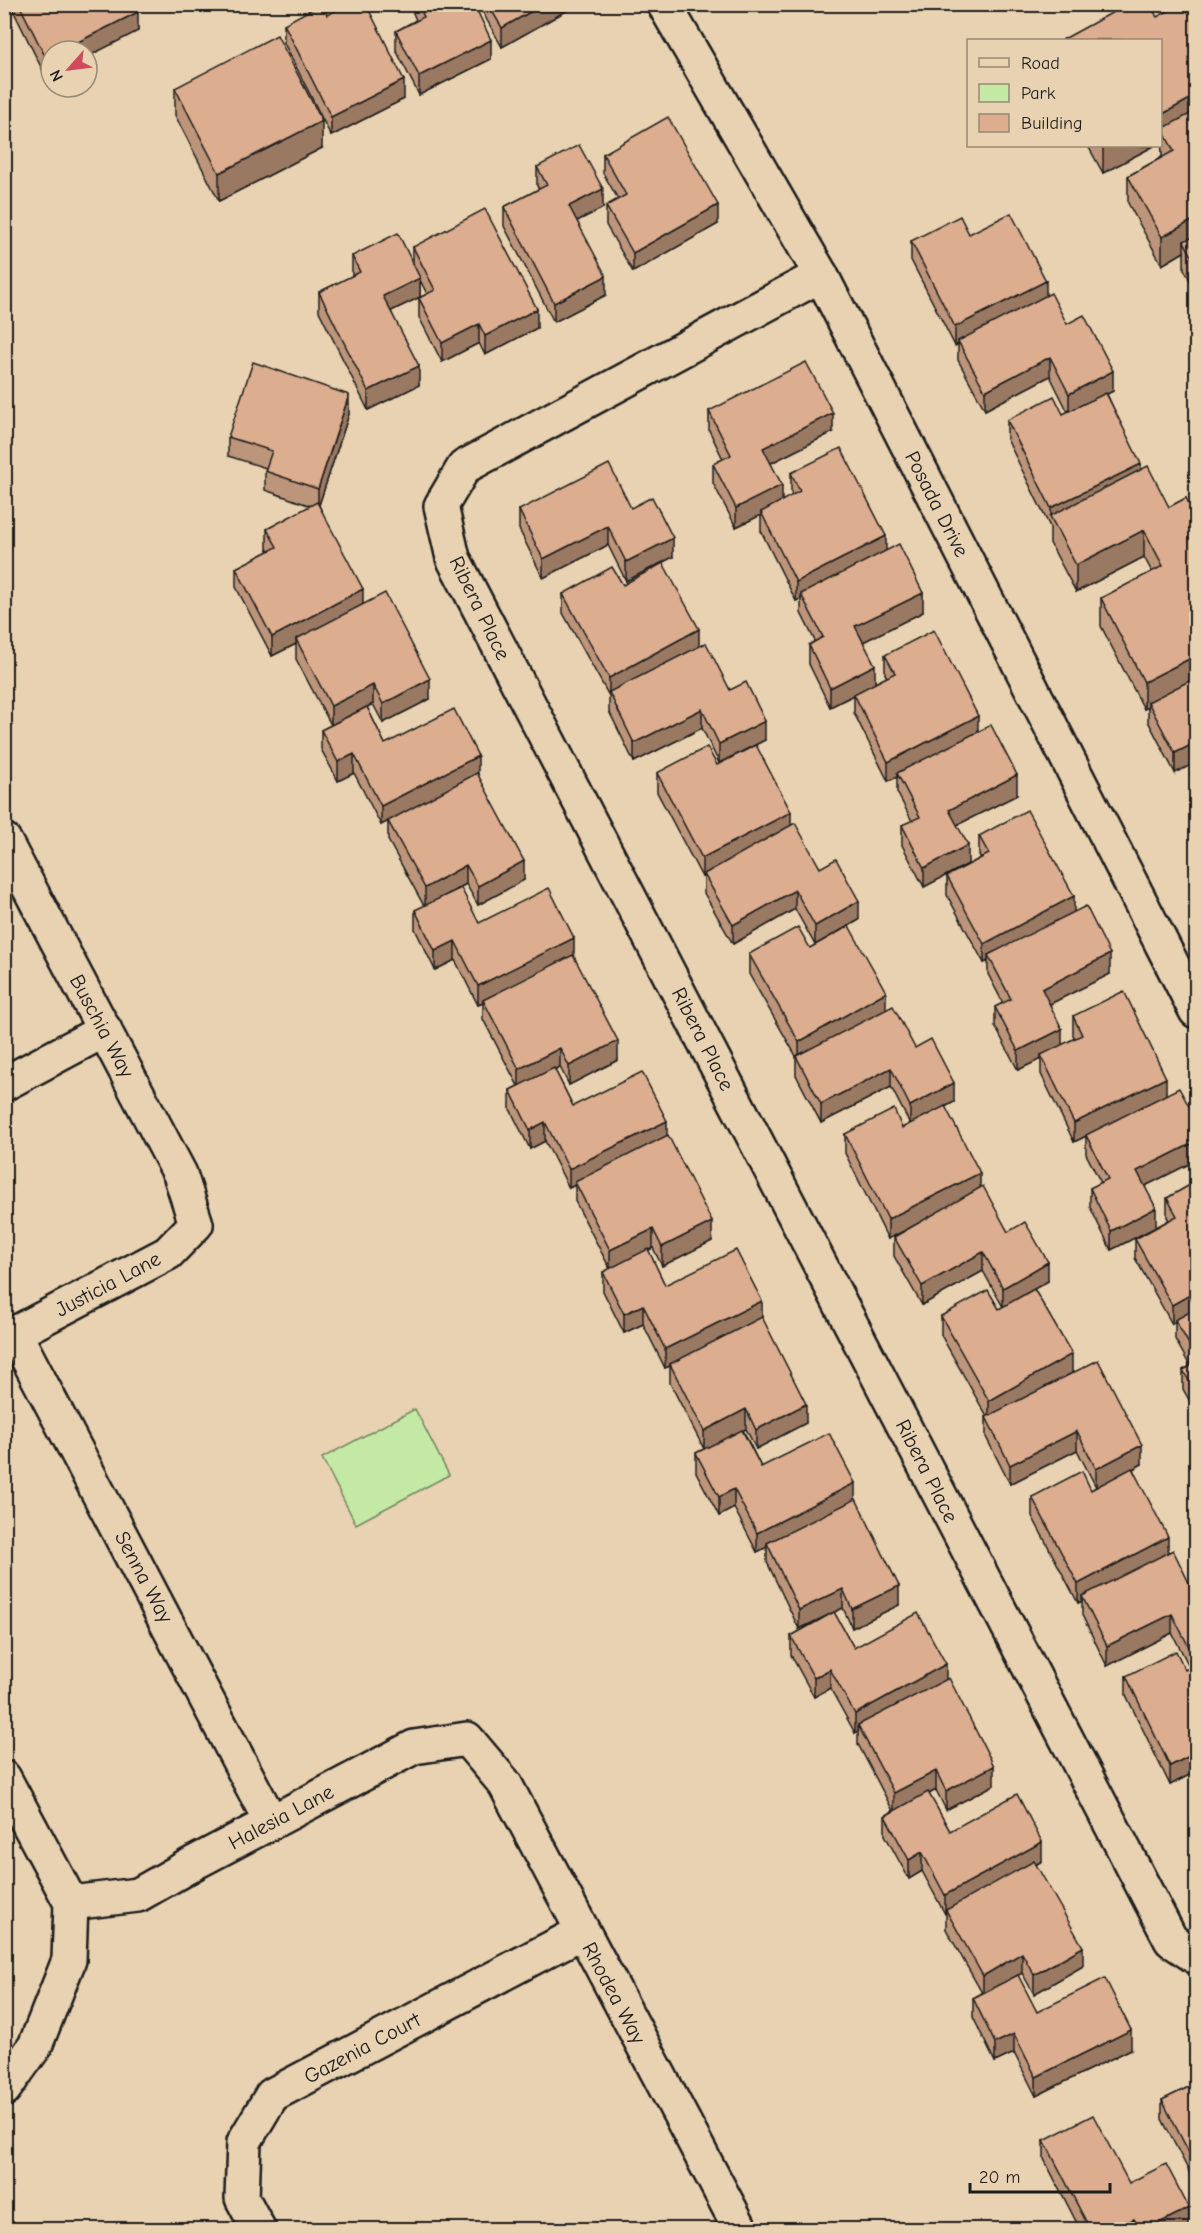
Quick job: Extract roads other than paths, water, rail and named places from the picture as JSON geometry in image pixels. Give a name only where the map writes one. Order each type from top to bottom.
[{"type":"street","name":"Posada Drive","points":[[664,4],[821,275],[1197,1011]]},
{"type":"street","name":"Ribera Place","points":[[821,275],[464,467],[441,506],[453,558],[1171,1940],[1197,1957]]},
{"type":"street","name":"Buschia Way","points":[[4,840],[180,1174],[193,1215]]},
{"type":"street","points":[[4,1084],[105,1030]]},
{"type":"street","name":"Justicia Lane","points":[[10,1336],[168,1253],[196,1224],[193,1215]]},
{"type":"street","name":"Senna Way","points":[[10,1336],[271,1822]]},
{"type":"street","name":"Halesia Lane","points":[[71,1903],[138,1896],[271,1822],[414,1747],[466,1739],[484,1759]]},
{"type":"street","name":"Rhodea Way","points":[[484,1759],[506,1784],[582,1932],[741,2229]]},
{"type":"street","points":[[4,1778],[71,1903],[69,1960],[35,2046],[4,2089]]},
{"type":"street","name":"Gazenia Court","points":[[259,2229],[242,2198],[244,2142],[272,2095],[582,1932]]}]
